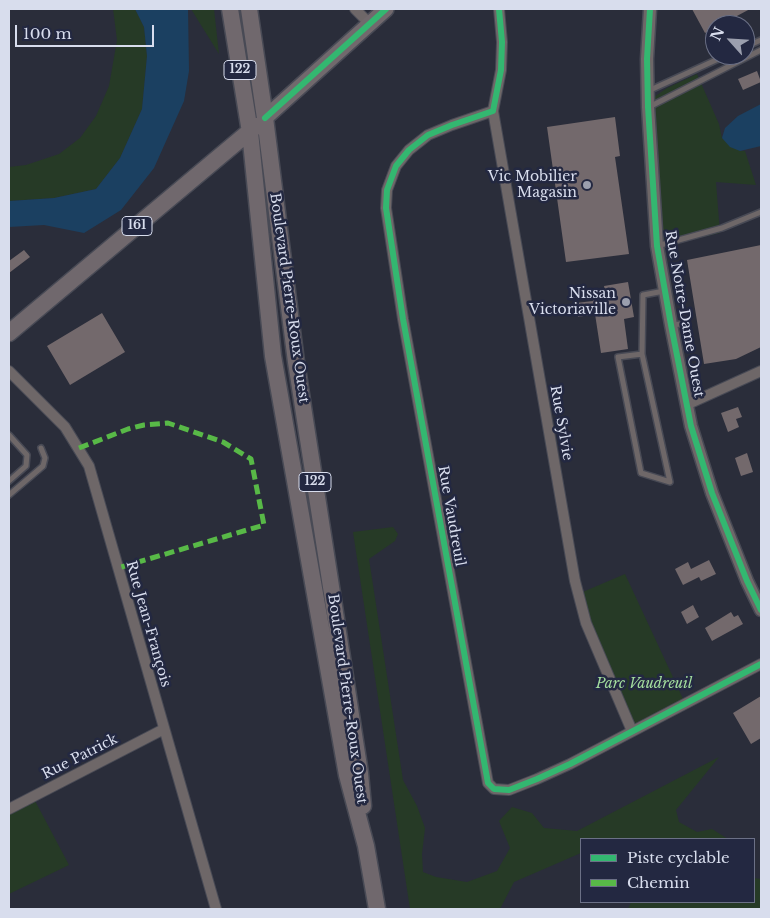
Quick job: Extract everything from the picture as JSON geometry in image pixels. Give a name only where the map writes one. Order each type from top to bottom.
[{"type":"main road","name":"Boulevard Pierre-Roux Ouest","points":[[230,9],[250,132],[273,356],[347,775],[366,846]]},
{"type":"main road","name":"Boulevard Pierre-Roux Ouest","points":[[248,9],[265,118],[296,362],[360,773],[366,846]]},
{"type":"main road","points":[[265,118],[386,9]]},
{"type":"main road","name":"161","points":[[9,333],[265,118]]},
{"type":"main road","name":"122","points":[[366,846],[376,909]]},
{"type":"street","points":[[355,9],[370,24]]},
{"type":"street","points":[[493,112],[501,70],[502,42],[499,9]]},
{"type":"street","name":"Rue Notre-Dame Ouest","points":[[650,9],[648,107],[658,246],[664,291],[676,324],[686,405],[712,493],[747,581],[761,610]]},
{"type":"street","name":"Rue Vaudreuil","points":[[493,112],[428,135],[409,150],[396,166],[387,190],[386,208],[403,319],[485,777],[488,784],[494,789],[509,790],[570,764],[761,664]]},
{"type":"street","name":"Rue Sylvie","points":[[493,112],[575,581],[586,622],[632,731]]},
{"type":"street","points":[[686,405],[761,371]]},
{"type":"street","name":"Rue Jean-François","points":[[9,372],[66,427],[89,466],[216,909]]},
{"type":"street","name":"Rue Patrick","points":[[9,809],[164,729]]},
{"type":"lane","points":[[648,107],[761,50]]},
{"type":"lane","points":[[648,91],[705,65]]},
{"type":"lane","points":[[658,246],[722,228],[761,212]]},
{"type":"lane","points":[[642,354],[618,357],[641,473],[670,482],[642,354],[643,295],[664,291]]},
{"type":"lane","points":[[9,435],[27,455],[26,466],[9,481]]},
{"type":"lane","points":[[9,495],[43,466],[45,458],[41,448]]},
{"type":"green space","points":[[113,9],[135,9],[144,27],[147,56],[142,109],[120,158],[96,189],[54,198],[9,201],[9,167],[26,165],[59,154],[80,138],[96,116],[109,86],[117,40]]},
{"type":"green space","points":[[191,9],[214,9],[219,54]]},
{"type":"green space","points":[[697,74],[719,124],[722,138],[740,151],[745,151],[756,185],[716,182],[720,233],[664,246],[655,157],[654,97],[667,88]]},
{"type":"green space","points":[[393,527],[398,534],[395,541],[369,559],[403,780],[417,806],[425,828],[422,854],[423,872],[436,877],[467,882],[497,871],[510,848],[499,821],[512,807],[532,813],[544,828],[577,831],[719,757],[676,810],[679,822],[697,832],[712,829],[726,838],[580,838],[580,853],[514,882],[500,909],[410,909],[353,532]]},
{"type":"green space","name":"Parc Vaudreuil","points":[[625,574],[685,703],[632,731],[578,594]]},
{"type":"green space","points":[[33,797],[69,865],[9,894],[9,809]]},
{"type":"green space","points":[[755,878],[761,879],[761,909],[628,909],[631,903],[755,903]]},
{"type":"water","points":[[135,9],[188,9],[189,71],[184,101],[154,168],[121,210],[84,233],[44,225],[9,227],[9,201],[54,198],[96,189],[120,158],[142,109],[147,56],[144,27]]},
{"type":"water","points":[[761,104],[761,146],[740,151],[730,147],[722,138],[725,128],[738,116]]},
{"type":"building","points":[[692,9],[750,9],[739,15],[705,15],[705,33]]},
{"type":"building","points":[[757,71],[761,82],[743,90],[738,79]]},
{"type":"building","name":"Vic Mobilier Magasin","points":[[615,117],[620,156],[615,157],[629,254],[566,262],[547,127]]},
{"type":"building","points":[[761,245],[761,347],[736,359],[704,364],[687,260]]},
{"type":"building","points":[[24,250],[30,257],[9,273],[9,261]]},
{"type":"building","points":[[628,282],[634,317],[624,319],[628,349],[601,353],[595,314],[578,317],[576,303],[593,301],[592,294],[605,292],[604,286]]},
{"type":"building","points":[[102,313],[125,352],[70,385],[47,346]]},
{"type":"building","points":[[738,407],[742,417],[736,419],[739,427],[728,432],[721,413]]},
{"type":"building","points":[[747,453],[753,472],[741,476],[735,458]]},
{"type":"building","points":[[709,560],[716,574],[701,581],[699,577],[683,585],[675,569],[688,562],[691,569]]},
{"type":"building","points":[[693,605],[699,617],[687,624],[681,612]]},
{"type":"building","points":[[731,612],[734,617],[738,615],[743,624],[712,641],[705,628]]},
{"type":"building","points":[[761,696],[761,738],[751,744],[733,713]]},
{"type":"marked path","points":[[79,448],[128,429],[144,425],[168,423],[223,442],[251,459],[264,525],[118,568]]},
{"type":"cycle path","points":[[265,118],[386,9]]},
{"type":"cycle path","points":[[499,9],[502,42],[501,70],[493,111],[428,135],[409,150],[396,166],[387,190],[386,208],[403,319],[488,783],[494,789],[509,790],[537,779],[570,764],[761,664]]},
{"type":"cycle path","points":[[650,9],[647,59],[648,107],[657,246],[671,325],[691,426],[712,493],[747,581],[761,610]]},
{"type":"place","name":"Vic Mobilier Magasin","points":[[587,185]]},
{"type":"place","name":"Nissan Victoriaville","points":[[626,302]]}]
